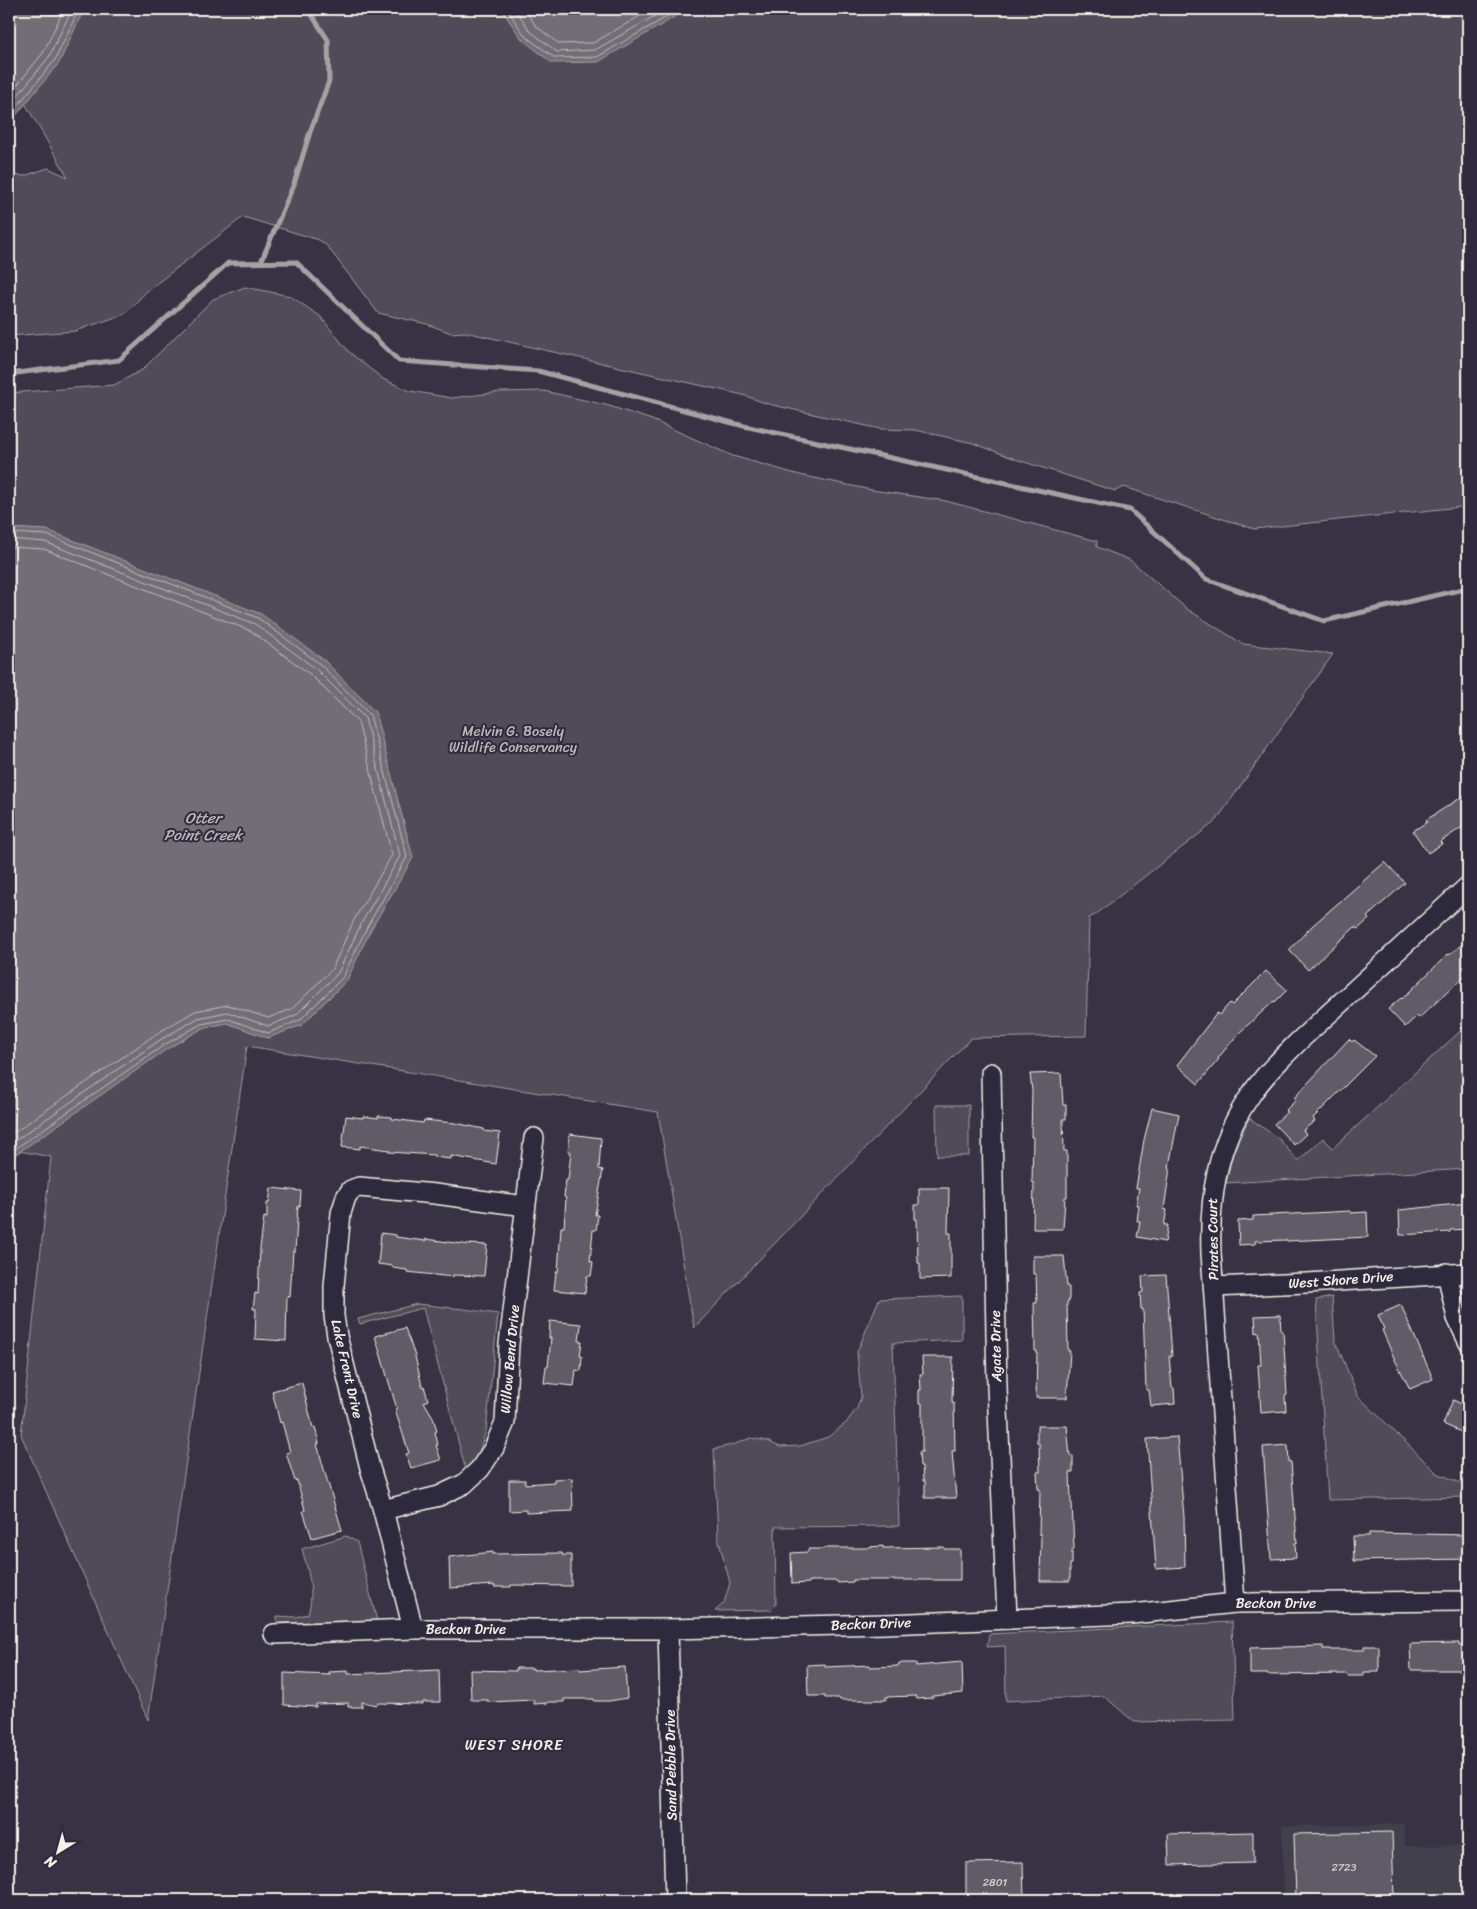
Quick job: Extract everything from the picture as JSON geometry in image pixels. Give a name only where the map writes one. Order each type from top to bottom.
[{"type":"street","name":"Pirates Court","points":[[1236,1603],[1210,1227],[1213,1191],[1226,1139],[1242,1107],[1268,1073],[1298,1041],[1468,886]]},
{"type":"street","name":"Agate Drive","points":[[991,1073],[997,1387],[1007,1618]]},
{"type":"street","name":"Willow Bend Drive","points":[[384,1510],[439,1496],[464,1484],[480,1469],[494,1448],[505,1422],[509,1344],[534,1138]]},
{"type":"street","name":"Lake Front Drive","points":[[413,1629],[384,1510],[370,1468],[337,1336],[334,1316],[334,1286],[341,1213],[346,1197],[351,1190],[359,1187],[435,1194],[525,1206]]},
{"type":"street","points":[[1447,1273],[1457,1318],[1468,1341]]},
{"type":"street","name":"West Shore Drive","points":[[1214,1287],[1468,1273]]},
{"type":"street","name":"Beckon Drive","points":[[274,1634],[413,1629],[668,1629],[886,1624],[1132,1614],[1236,1603],[1468,1601]]},
{"type":"street","name":"Sand Pebble Drive","points":[[668,1629],[675,1900]]},
{"type":"shaded area","points":[[1404,1824],[1405,1846],[1468,1845],[1468,1900],[1284,1900],[1282,1826]]},
{"type":"green space","points":[[9,9],[1468,9],[1468,505],[1254,529],[1124,487],[1115,491],[1018,460],[973,443],[915,430],[880,429],[768,404],[743,395],[465,332],[451,333],[427,324],[378,313],[327,246],[319,240],[243,217],[147,291],[125,314],[75,331],[9,336],[9,175],[24,176],[48,168],[68,177],[9,76]]},
{"type":"green space","name":"Melvin G. Bosely Wildlife Conservancy","points":[[245,287],[290,296],[320,316],[349,352],[383,379],[410,391],[452,398],[500,392],[544,391],[606,405],[652,420],[733,456],[800,475],[872,490],[946,501],[1097,541],[1097,547],[1130,560],[1187,609],[1243,644],[1333,654],[1216,821],[1089,918],[1086,1036],[971,1038],[694,1328],[658,1112],[247,1046],[148,1720],[21,1435],[51,1157],[9,1149],[9,393],[114,385],[142,370],[213,299]]},
{"type":"green space","points":[[1468,1024],[1468,1169],[1226,1183],[1233,1153],[1249,1118],[1279,1139],[1298,1161],[1323,1138],[1333,1148]]},
{"type":"green space","points":[[936,1105],[969,1105],[969,1156],[937,1156]]},
{"type":"green space","points":[[962,1296],[962,1340],[893,1343],[899,1526],[775,1527],[776,1605],[771,1610],[715,1611],[724,1603],[730,1583],[718,1538],[714,1449],[751,1438],[767,1441],[780,1447],[800,1446],[828,1437],[846,1423],[857,1408],[861,1397],[857,1352],[879,1299]]},
{"type":"green space","points":[[1332,1297],[1335,1340],[1358,1396],[1437,1473],[1468,1486],[1468,1497],[1328,1500],[1316,1300]]},
{"type":"green space","points":[[417,1304],[498,1314],[486,1431],[479,1452],[466,1471],[423,1308],[360,1324],[358,1319]]},
{"type":"green space","points":[[346,1536],[357,1542],[377,1621],[277,1623],[277,1616],[296,1617],[308,1614],[311,1590],[302,1549]]},
{"type":"green space","points":[[1232,1622],[1235,1720],[1134,1722],[1104,1696],[1006,1701],[1005,1646],[987,1647],[989,1634]]},
{"type":"water","points":[[9,9],[84,9],[59,63],[9,124]]},
{"type":"water","points":[[501,9],[683,9],[673,18],[598,62],[552,63],[522,39]]},
{"type":"water","name":"Otter Point Creek","points":[[9,528],[47,530],[261,614],[324,660],[375,712],[413,858],[371,929],[347,980],[302,1025],[268,1038],[227,1023],[203,1028],[167,1049],[9,1159]]},
{"type":"building","points":[[1468,793],[1468,823],[1440,842],[1442,844],[1428,853],[1413,831],[1427,822],[1426,820]]},
{"type":"building","points":[[1385,862],[1405,883],[1367,917],[1369,919],[1358,929],[1355,927],[1308,970],[1289,950],[1312,926]]},
{"type":"building","points":[[1461,945],[1468,953],[1468,973],[1419,1018],[1417,1016],[1405,1027],[1388,1009],[1402,999],[1448,954]]},
{"type":"building","points":[[1266,971],[1287,990],[1239,1033],[1198,1084],[1177,1065],[1217,1013],[1219,1015],[1230,1003],[1232,1005]]},
{"type":"building","points":[[1349,1039],[1352,1042],[1354,1040],[1375,1056],[1313,1118],[1315,1121],[1303,1130],[1306,1134],[1294,1145],[1274,1124],[1287,1112],[1285,1111],[1296,1100],[1294,1098]]},
{"type":"building","points":[[1061,1073],[1063,1105],[1066,1105],[1066,1119],[1063,1119],[1064,1151],[1067,1151],[1067,1197],[1065,1197],[1063,1229],[1033,1229],[1034,1182],[1032,1182],[1033,1137],[1031,1137],[1032,1091],[1030,1074]]},
{"type":"building","points":[[1152,1108],[1179,1114],[1170,1161],[1164,1209],[1167,1210],[1164,1225],[1168,1225],[1165,1242],[1137,1237],[1140,1221],[1137,1221],[1139,1205],[1136,1205],[1139,1188],[1136,1188],[1144,1140]]},
{"type":"building","points":[[346,1116],[363,1118],[363,1116],[392,1117],[392,1119],[423,1123],[424,1120],[455,1123],[484,1129],[484,1131],[500,1133],[496,1164],[451,1156],[451,1159],[434,1157],[434,1155],[389,1152],[389,1150],[360,1146],[360,1149],[342,1147]]},
{"type":"building","points":[[570,1134],[601,1138],[599,1169],[603,1170],[595,1215],[598,1215],[596,1230],[593,1230],[590,1261],[593,1262],[591,1276],[587,1276],[585,1293],[554,1290],[556,1272],[558,1272],[561,1227],[564,1227],[566,1198],[564,1197],[571,1152],[568,1151]]},
{"type":"building","points":[[271,1188],[301,1191],[300,1206],[298,1206],[295,1252],[293,1251],[290,1297],[287,1296],[286,1341],[255,1339],[256,1309],[253,1309],[255,1293],[258,1294],[260,1248],[264,1217],[267,1218],[267,1203],[269,1203]]},
{"type":"building","points":[[919,1188],[949,1188],[948,1233],[951,1233],[951,1278],[920,1279],[917,1219],[915,1219],[915,1205],[919,1205]]},
{"type":"building","points":[[1468,1203],[1468,1229],[1400,1235],[1399,1210]]},
{"type":"building","points":[[1351,1211],[1351,1213],[1367,1212],[1368,1237],[1255,1241],[1255,1244],[1239,1245],[1238,1221],[1253,1220],[1253,1216]]},
{"type":"building","points":[[381,1233],[425,1241],[426,1239],[470,1245],[487,1245],[484,1276],[453,1275],[453,1277],[407,1272],[407,1270],[393,1268],[393,1266],[378,1264]]},
{"type":"building","points":[[1033,1256],[1064,1256],[1067,1287],[1069,1287],[1069,1302],[1067,1302],[1068,1351],[1070,1351],[1067,1398],[1036,1398],[1037,1351],[1035,1351],[1034,1303],[1037,1303],[1036,1274],[1033,1274]]},
{"type":"building","points":[[1166,1275],[1172,1356],[1169,1356],[1175,1404],[1151,1406],[1149,1390],[1146,1390],[1143,1309],[1141,1309],[1140,1293],[1143,1292],[1142,1276]]},
{"type":"building","points":[[1401,1305],[1433,1379],[1410,1389],[1382,1330],[1384,1329],[1378,1315]]},
{"type":"building","points":[[1280,1315],[1281,1331],[1283,1331],[1287,1395],[1285,1396],[1286,1411],[1261,1413],[1258,1365],[1261,1365],[1259,1332],[1256,1333],[1255,1316]]},
{"type":"building","points":[[550,1321],[581,1324],[579,1341],[582,1341],[581,1371],[576,1370],[574,1386],[544,1383],[551,1338],[549,1338]]},
{"type":"building","points":[[405,1328],[428,1400],[424,1402],[433,1417],[437,1431],[435,1432],[438,1445],[436,1445],[441,1460],[411,1468],[406,1454],[409,1453],[395,1410],[397,1409],[375,1336]]},
{"type":"building","points":[[922,1357],[953,1357],[952,1403],[954,1403],[955,1451],[952,1451],[956,1498],[925,1498],[925,1481],[923,1481],[919,1452],[922,1452],[922,1403],[919,1403],[919,1390],[921,1390],[920,1374],[923,1374]]},
{"type":"building","points":[[302,1383],[313,1428],[315,1427],[319,1444],[317,1444],[342,1530],[312,1538],[303,1511],[305,1510],[297,1480],[295,1481],[286,1453],[290,1452],[272,1391]]},
{"type":"building","points":[[1453,1400],[1468,1407],[1468,1435],[1443,1424]]},
{"type":"building","points":[[1037,1426],[1067,1426],[1070,1456],[1073,1456],[1073,1472],[1070,1472],[1074,1549],[1072,1550],[1072,1564],[1070,1564],[1070,1581],[1040,1581],[1040,1489],[1038,1489],[1037,1472],[1040,1472]]},
{"type":"building","points":[[1177,1437],[1184,1517],[1185,1567],[1156,1569],[1147,1439]]},
{"type":"building","points":[[1288,1445],[1297,1543],[1295,1543],[1296,1558],[1271,1559],[1263,1447]]},
{"type":"building","points":[[572,1478],[573,1511],[526,1513],[526,1510],[509,1511],[509,1480],[525,1480],[525,1484],[554,1482],[554,1479]]},
{"type":"building","points":[[1369,1533],[1468,1535],[1468,1559],[1354,1561],[1353,1536],[1369,1536]]},
{"type":"building","points":[[883,1546],[883,1548],[944,1547],[944,1549],[960,1549],[960,1580],[853,1580],[853,1582],[838,1583],[837,1581],[809,1581],[809,1583],[792,1584],[791,1553],[808,1552],[808,1549]]},
{"type":"building","points":[[493,1552],[493,1554],[562,1553],[562,1555],[571,1555],[571,1586],[511,1585],[511,1587],[494,1587],[494,1585],[450,1588],[449,1557]]},
{"type":"building","points":[[1459,1643],[1459,1646],[1468,1646],[1468,1670],[1411,1670],[1410,1644]]},
{"type":"building","points":[[1323,1646],[1323,1649],[1331,1650],[1364,1650],[1364,1646],[1379,1646],[1379,1672],[1364,1672],[1364,1676],[1348,1676],[1347,1674],[1250,1674],[1250,1648]]},
{"type":"building","points":[[962,1662],[963,1693],[917,1699],[916,1696],[886,1697],[886,1700],[840,1700],[839,1698],[825,1698],[825,1696],[808,1696],[807,1665],[825,1664],[825,1667],[870,1665],[870,1667],[898,1666],[899,1663],[916,1663],[916,1666]]},
{"type":"building","points":[[625,1667],[627,1698],[609,1701],[564,1699],[564,1702],[534,1704],[534,1700],[488,1702],[488,1700],[471,1700],[470,1670],[516,1671],[516,1668],[533,1668],[533,1670],[580,1668],[580,1670]]},
{"type":"building","points":[[439,1670],[440,1702],[423,1702],[423,1704],[378,1703],[377,1705],[362,1702],[362,1707],[348,1707],[348,1703],[316,1704],[316,1707],[284,1705],[284,1673],[330,1675],[329,1672],[348,1671],[348,1674]]},
{"type":"building","points":[[1253,1832],[1253,1863],[1169,1865],[1168,1834]]},
{"type":"building","points":[[1392,1832],[1394,1900],[1296,1900],[1294,1834]]},
{"type":"building","points":[[1023,1862],[1024,1900],[966,1900],[966,1863]]},
{"type":"waterway","points":[[261,262],[294,184],[310,132],[329,81],[328,40],[308,9]]},
{"type":"waterway","points":[[9,374],[119,360],[228,263],[296,262],[399,361],[538,371],[744,426],[1130,510],[1206,579],[1324,621],[1468,588]]},
{"type":"district","name":"WEST SHORE","points":[[514,1745]]}]
